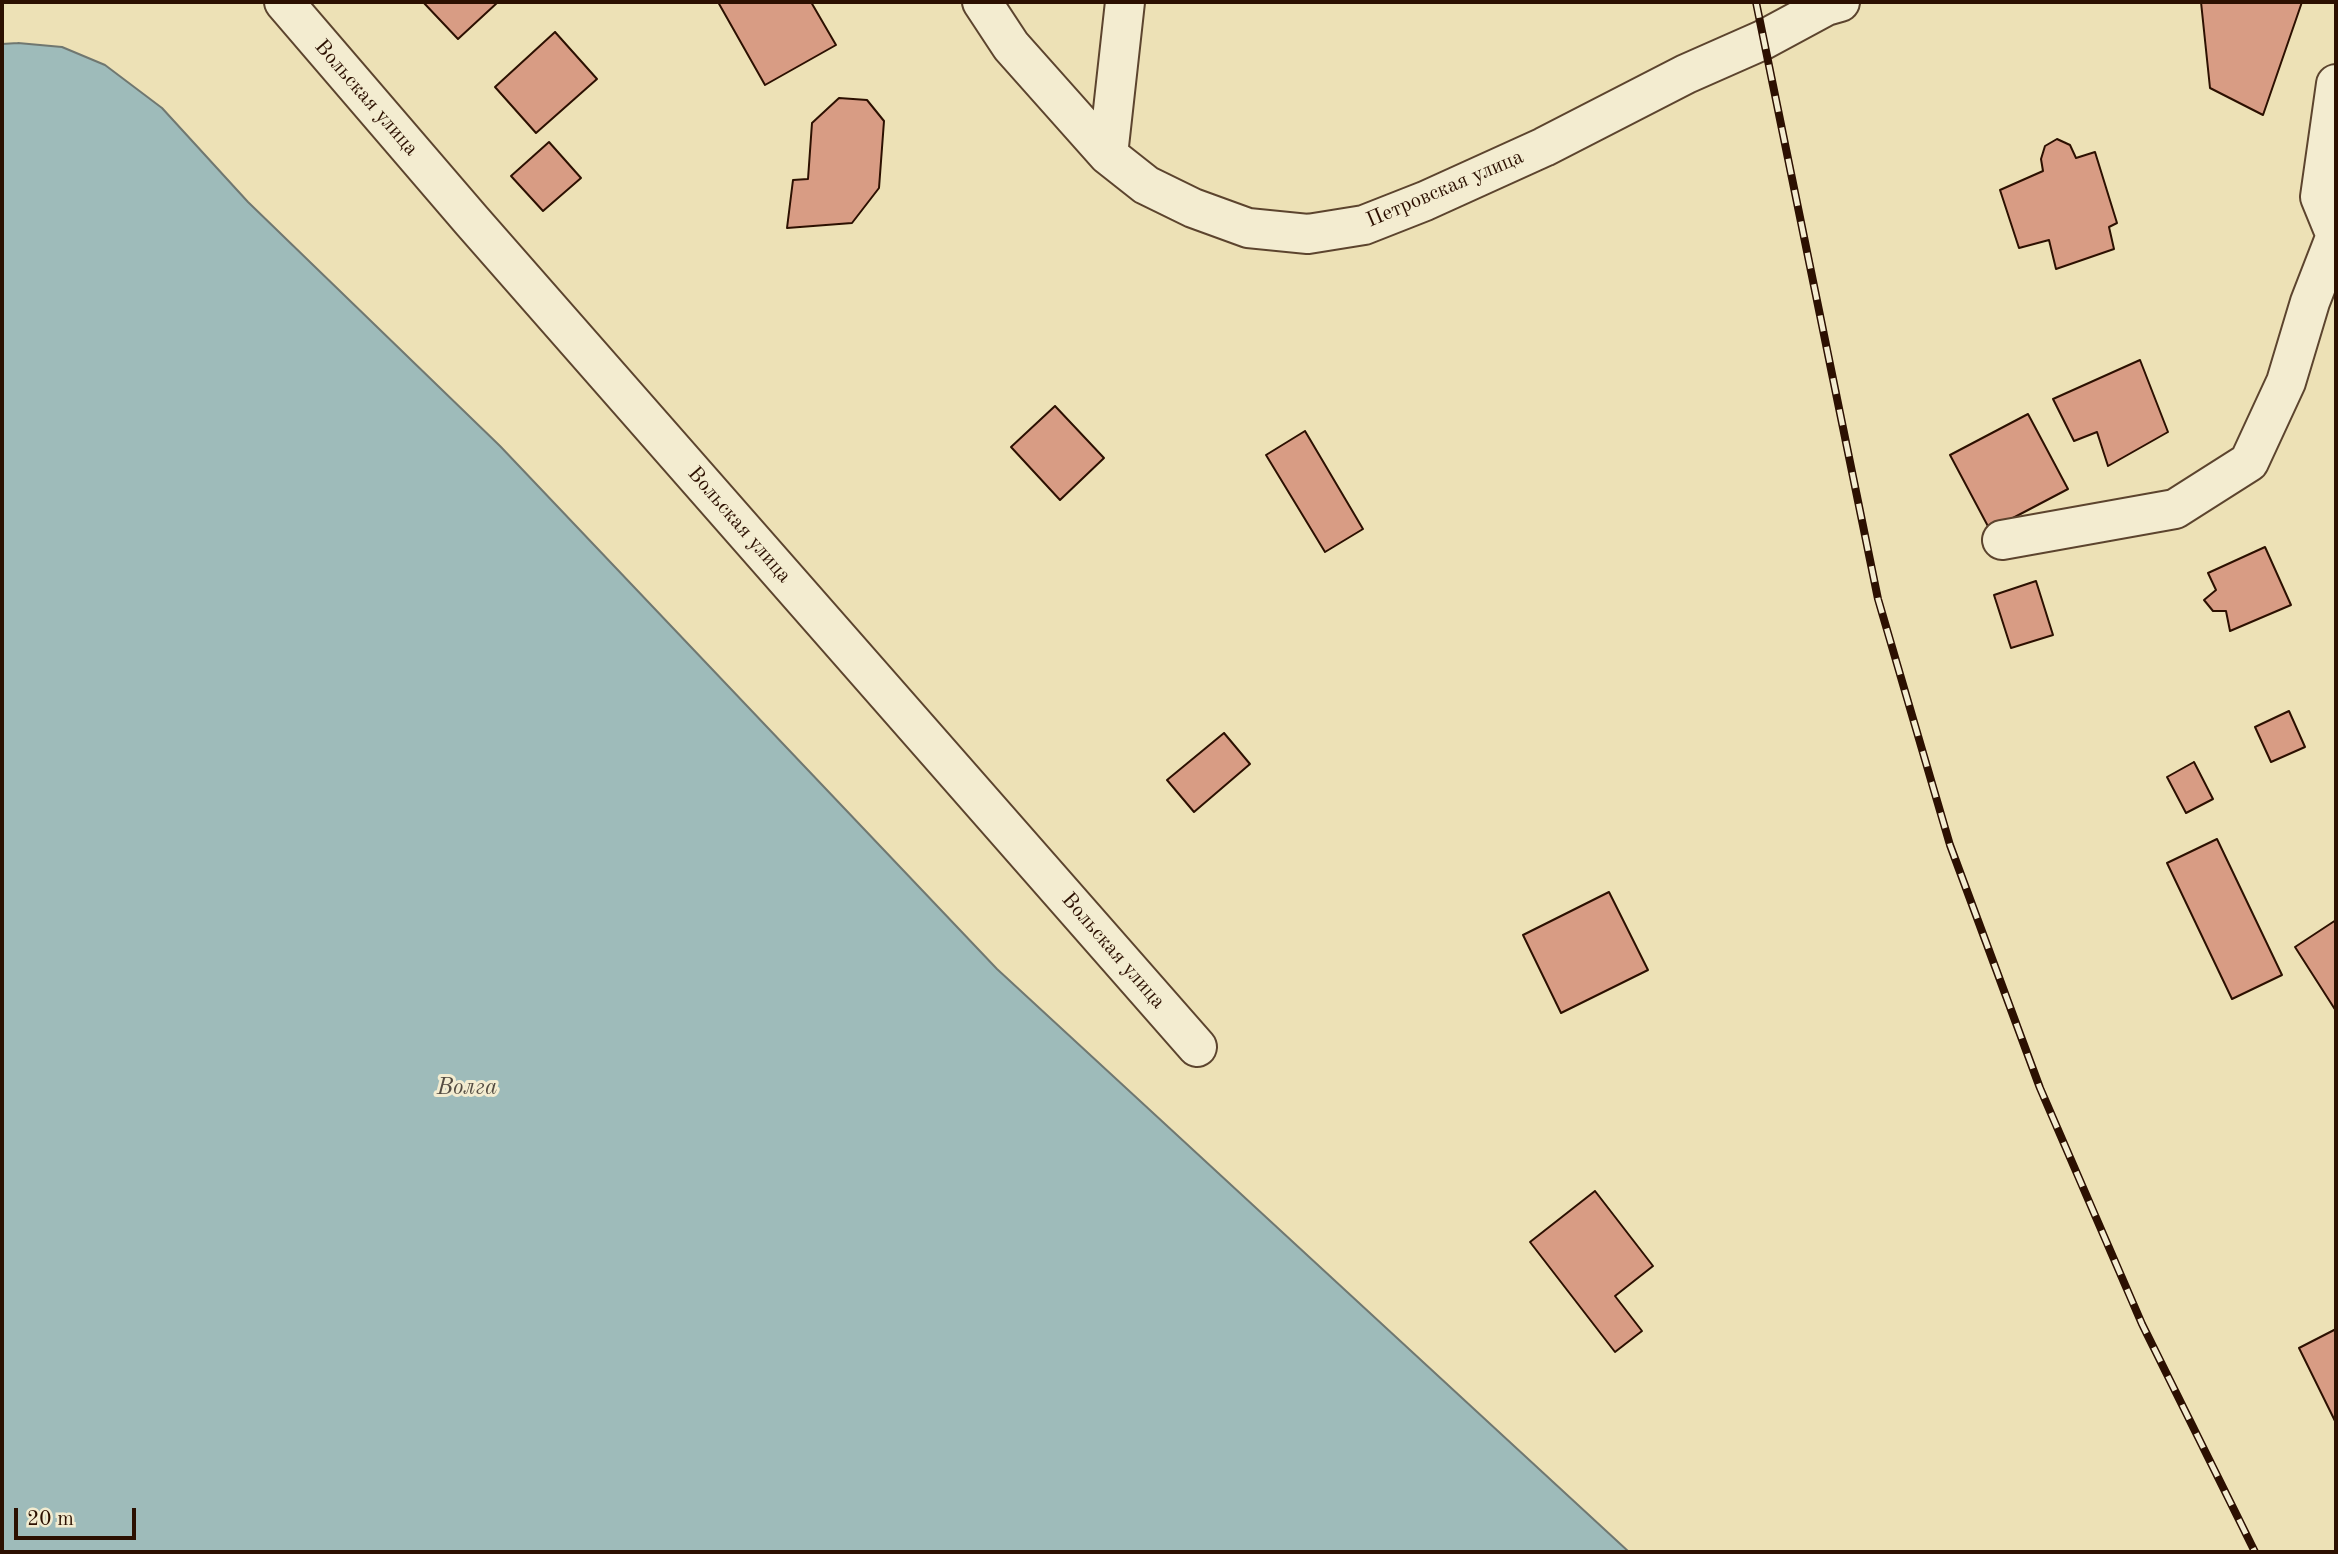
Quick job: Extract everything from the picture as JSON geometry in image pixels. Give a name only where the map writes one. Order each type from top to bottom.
[{"type":"street","name":"Вольская улица","points":[[284,2],[472,221],[1197,1047]]},
{"type":"street","name":"Петровская улица","points":[[982,2],[1011,46],[1108,155],[1146,185],[1193,208],[1248,228],[1308,233],[1364,225],[1425,201],[1544,147],[1686,74],[1763,40],[1826,6],[1840,2]]},
{"type":"street","points":[[1108,155],[1125,2]]},
{"type":"street","points":[[2003,540],[2175,509],[2249,463],[2286,382],[2310,302],[2336,236],[2320,197],[2336,84]]},
{"type":"water","name":"Волга","points":[[2,44],[62,47],[105,65],[162,108],[248,202],[500,446],[997,969],[1629,1552],[2,1552]]},
{"type":"building","points":[[423,2],[498,2],[458,39]]},
{"type":"building","points":[[718,2],[811,2],[836,45],[765,85]]},
{"type":"building","points":[[2201,2],[2302,2],[2263,115],[2210,88]]},
{"type":"building","points":[[555,32],[597,79],[536,133],[495,87]]},
{"type":"building","points":[[839,98],[867,100],[884,121],[879,188],[852,223],[787,228],[793,180],[808,179],[812,123]]},
{"type":"building","points":[[2057,139],[2070,145],[2076,158],[2095,152],[2117,223],[2109,227],[2114,249],[2056,269],[2049,240],[2019,248],[2000,190],[2043,171],[2041,159],[2045,146]]},
{"type":"building","points":[[549,142],[581,178],[543,211],[511,176]]},
{"type":"building","points":[[2140,360],[2168,432],[2108,466],[2097,432],[2074,441],[2053,399]]},
{"type":"building","points":[[1055,406],[1104,458],[1060,500],[1011,447]]},
{"type":"building","points":[[2028,414],[2068,489],[1990,530],[1950,455]]},
{"type":"building","points":[[1305,431],[1363,529],[1325,552],[1266,455]]},
{"type":"building","points":[[2265,547],[2291,605],[2230,631],[2226,611],[2213,611],[2204,600],[2216,590],[2208,573]]},
{"type":"building","points":[[2036,581],[2053,635],[2011,648],[1994,595]]},
{"type":"building","points":[[2289,711],[2305,747],[2271,762],[2255,727]]},
{"type":"building","points":[[1224,733],[1250,764],[1194,812],[1167,780]]},
{"type":"building","points":[[2194,762],[2213,799],[2186,813],[2167,777]]},
{"type":"building","points":[[2217,839],[2282,975],[2232,999],[2167,863]]},
{"type":"building","points":[[1609,892],[1648,970],[1561,1013],[1523,935]]},
{"type":"building","points":[[2336,920],[2336,1011],[2295,947]]},
{"type":"building","points":[[1595,1191],[1653,1266],[1615,1296],[1642,1331],[1615,1352],[1530,1242]]},
{"type":"building","points":[[2336,1329],[2336,1423],[2299,1348]]},
{"type":"railway","points":[[1756,2],[1878,599],[1950,845],[2040,1088],[2142,1324],[2255,1552]]}]
